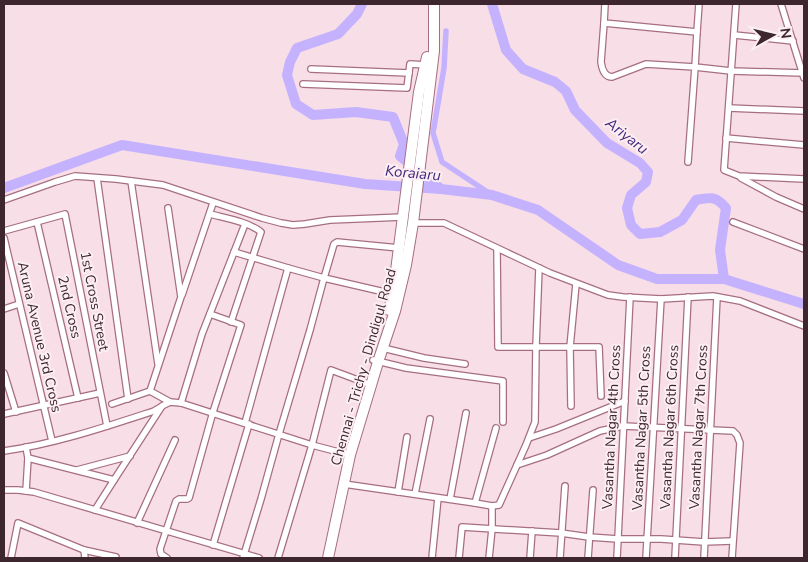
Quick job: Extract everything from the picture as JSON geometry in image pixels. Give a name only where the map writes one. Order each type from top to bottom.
[{"type":"highway","name":"Chennai - Trichy - Dindigul Road","points":[[420,127],[420,92],[429,41],[427,4]]},
{"type":"highway","name":"Chennai - Trichy - Dindigul Road","points":[[322,558],[366,383],[383,348],[396,311],[402,285],[408,217],[420,127],[434,51],[434,4]]},
{"type":"highway","name":"Chennai - Trichy - Dindigul Road","points":[[328,558],[344,484],[348,455],[376,361],[393,294],[399,248],[408,217]]},
{"type":"street","points":[[605,4],[601,62],[607,76],[646,64],[804,75],[781,4]]},
{"type":"street","points":[[688,162],[698,4]]},
{"type":"street","points":[[736,4],[724,170],[804,209]]},
{"type":"street","points":[[604,24],[697,32]]},
{"type":"street","points":[[734,35],[792,41]]},
{"type":"street","points":[[303,84],[406,88],[410,64],[426,65]]},
{"type":"street","points":[[312,69],[409,73]]},
{"type":"street","points":[[729,108],[804,112]]},
{"type":"street","points":[[726,138],[804,145]]},
{"type":"street","points":[[4,200],[75,176],[163,185],[262,218],[293,225],[330,220],[408,217],[444,223],[539,268],[608,295],[661,298],[717,297],[740,301],[804,326]]},
{"type":"street","points":[[739,176],[804,179]]},
{"type":"street","points":[[97,178],[128,399]]},
{"type":"street","points":[[132,181],[158,365]]},
{"type":"street","points":[[150,391],[213,202]]},
{"type":"street","points":[[168,208],[182,296]]},
{"type":"street","name":"1st Cross Street","points":[[37,222],[65,214],[107,426]]},
{"type":"street","points":[[210,214],[245,224],[261,232],[231,322]]},
{"type":"street","points":[[4,231],[37,222]]},
{"type":"street","name":"2nd Cross","points":[[37,222],[78,398]]},
{"type":"street","points":[[733,222],[804,248]]},
{"type":"street","points":[[181,403],[202,334],[245,224]]},
{"type":"street","name":"Aruna Avenue 3rd Cross","points":[[4,238],[52,441]]},
{"type":"street","points":[[244,556],[334,244],[337,242],[399,248]]},
{"type":"street","points":[[497,249],[498,347],[599,347],[601,396]]},
{"type":"street","points":[[234,252],[324,278],[393,294]]},
{"type":"street","points":[[213,545],[288,268]]},
{"type":"street","points":[[344,484],[492,506],[499,505],[518,465],[535,422],[539,268]]},
{"type":"street","points":[[572,406],[570,347],[576,284]]},
{"type":"street","name":"Vasantha Nagar 4th Cross","points":[[617,558],[630,297]]},
{"type":"street","name":"Vasantha Nagar 6th Cross","points":[[675,558],[688,297]]},
{"type":"street","name":"Vasantha Nagar 7th Cross","points":[[704,558],[717,297]]},
{"type":"street","name":"Vasantha Nagar 5th Cross","points":[[646,558],[661,298]]},
{"type":"street","points":[[4,309],[19,304]]},
{"type":"street","points":[[167,558],[161,554],[160,549],[176,501],[189,498],[213,412],[241,325],[210,314]]},
{"type":"street","points":[[383,348],[424,358],[466,364]]},
{"type":"street","points":[[376,361],[406,368],[503,381],[503,422]]},
{"type":"street","points":[[278,558],[312,445],[331,370],[366,383]]},
{"type":"street","points":[[4,373],[16,412]]},
{"type":"street","points":[[112,404],[150,391],[170,402],[181,403],[213,412],[348,455]]},
{"type":"street","points":[[4,414],[100,393]]},
{"type":"street","points":[[528,438],[556,429],[624,401]]},
{"type":"street","points":[[4,451],[81,434],[154,411],[170,402]]},
{"type":"street","points":[[95,510],[162,406]]},
{"type":"street","points":[[450,499],[466,413]]},
{"type":"street","points":[[416,494],[430,419]]},
{"type":"street","points":[[518,465],[547,455],[600,431],[623,426],[733,431],[740,442],[732,558]]},
{"type":"street","points":[[475,503],[496,428]]},
{"type":"street","points":[[398,492],[406,437]]},
{"type":"street","points":[[136,523],[175,440]]},
{"type":"street","points":[[26,447],[28,458],[26,490]]},
{"type":"street","points":[[75,470],[130,456]]},
{"type":"street","points":[[28,458],[114,480]]},
{"type":"street","points":[[560,558],[565,486]]},
{"type":"street","points":[[4,490],[26,490],[213,545],[244,556],[259,558]]},
{"type":"street","points":[[588,558],[593,490]]},
{"type":"street","points":[[432,558],[438,498]]},
{"type":"street","points":[[489,558],[492,506]]},
{"type":"street","points":[[11,558],[18,523],[84,550],[116,558]]},
{"type":"street","points":[[459,558],[462,527],[561,533],[618,539],[732,541]]},
{"type":"street","points":[[530,558],[532,531]]},
{"type":"street","points":[[84,550],[85,558]]},
{"type":"waterway","points":[[362,4],[357,14],[338,34],[297,48],[290,62],[287,75],[296,104],[313,115],[356,112],[393,117],[404,144],[400,156],[441,189]]},
{"type":"waterway","name":"Ariyaru","points":[[492,4],[506,50],[523,69],[555,82],[566,91],[575,110],[607,143],[640,163],[648,172],[646,182],[631,195],[627,208],[631,225],[640,234],[660,232],[682,220],[696,200],[713,198],[726,208],[720,250],[724,279]]},
{"type":"waterway","points":[[446,31],[444,68],[433,133],[442,162],[492,195]]},
{"type":"waterway","name":"Koraiaru","points":[[4,188],[122,145],[365,184],[441,189],[492,195],[538,210],[618,265],[657,279],[724,279],[804,304]]}]
